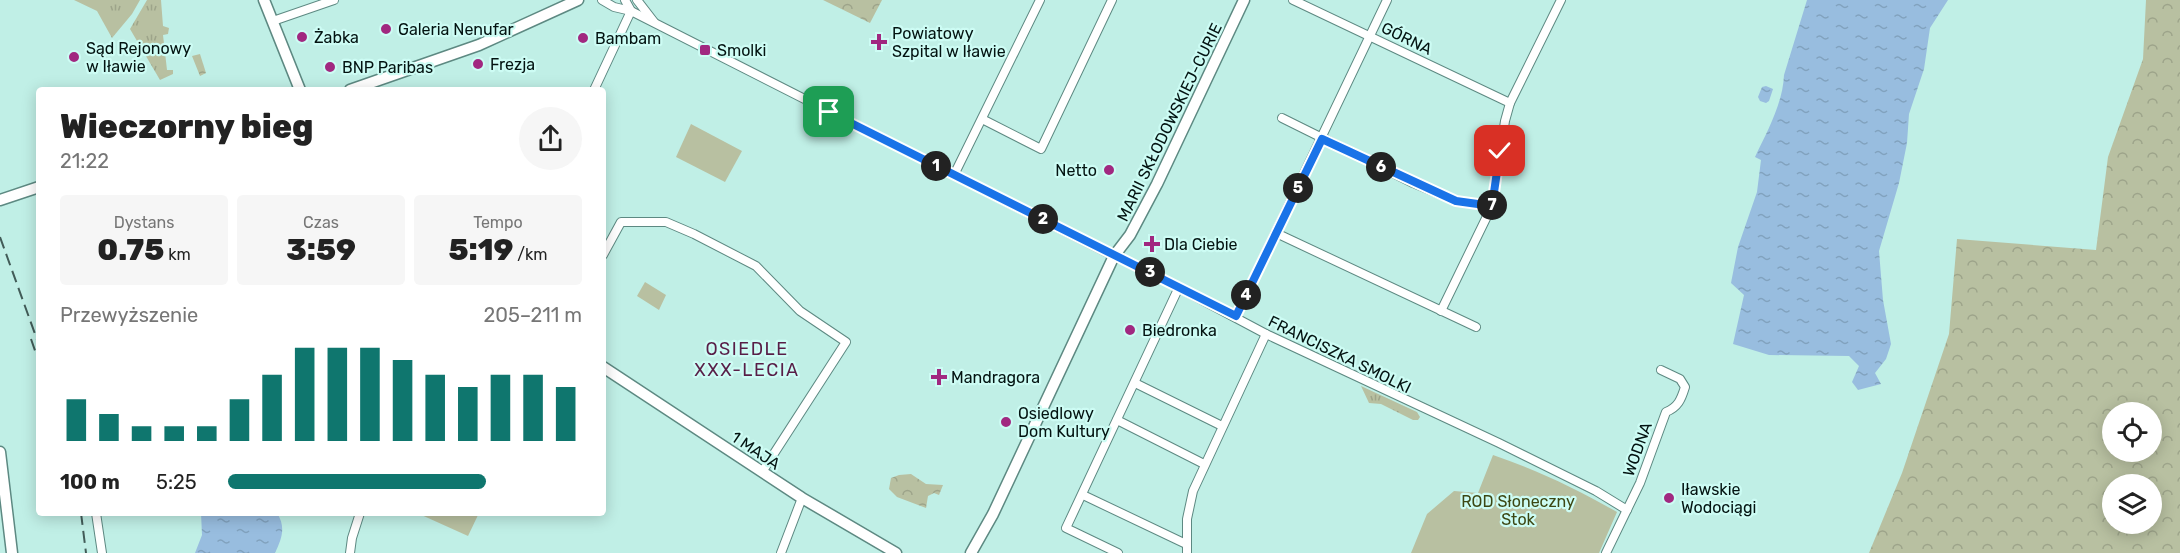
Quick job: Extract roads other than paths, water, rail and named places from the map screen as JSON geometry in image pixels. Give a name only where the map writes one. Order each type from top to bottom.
[{"type":"street","points":[[264,0],[299,87]]},
{"type":"street","points":[[273,21],[334,0]]},
{"type":"street","points":[[359,87],[479,45],[578,0]]},
{"type":"street","name":"FRANCISZKA SMOLKI","points":[[602,0],[614,7],[631,11],[1179,287],[1266,334],[1499,443],[1627,510]]},
{"type":"street","points":[[595,87],[631,11],[625,0]]},
{"type":"street","name":"FRANCISZKA SMOLKI","points":[[637,0],[657,25]]},
{"type":"street","points":[[644,10],[646,0]]},
{"type":"street","points":[[954,175],[1040,0]]},
{"type":"street","points":[[982,118],[1041,149],[1112,0]]},
{"type":"street","name":"MARII SKŁODOWSKIEJ-CURIE","points":[[971,553],[993,514],[1114,256],[1130,235],[1157,184],[1244,0]]},
{"type":"street","name":"GÓRNA","points":[[1293,0],[1510,103]]},
{"type":"street","points":[[1236,316],[1387,0]]},
{"type":"street","points":[[1441,311],[1492,206],[1505,121],[1510,103],[1561,0]]},
{"type":"street","points":[[1282,118],[1456,201],[1492,206]]},
{"type":"street","points":[[0,200],[36,189]]},
{"type":"street","points":[[606,250],[621,222],[666,222],[756,266],[800,311],[846,342],[762,472]]},
{"type":"street","points":[[1276,233],[1476,327]]},
{"type":"street","points":[[1118,553],[1066,528],[1179,287]]},
{"type":"street","points":[[1187,553],[1189,504],[1204,464],[1266,334]]},
{"type":"street","name":"1 MAJA","points":[[606,369],[802,498],[896,553]]},
{"type":"street","name":"WODNA","points":[[1605,553],[1640,483],[1666,412],[1675,408],[1685,387],[1680,379],[1661,370]]},
{"type":"street","points":[[1135,383],[1222,426]]},
{"type":"street","points":[[1117,420],[1204,464]]},
{"type":"street","points":[[0,452],[12,553]]},
{"type":"street","points":[[1083,495],[1186,543]]},
{"type":"street","points":[[781,553],[802,498]]},
{"type":"street","name":"MARII SKŁODOWSKIEJ-CURIE","points":[[979,553],[993,514]]},
{"type":"street","points":[[96,516],[102,553]]},
{"type":"street","points":[[350,553],[359,516]]},
{"type":"water","points":[[1807,0],[1948,0],[1930,28],[1924,69],[1909,114],[1907,143],[1899,183],[1879,251],[1883,300],[1891,344],[1886,359],[1875,373],[1881,384],[1858,390],[1852,382],[1859,366],[1849,356],[1769,355],[1733,344],[1744,295],[1731,283],[1738,247],[1757,192],[1761,160],[1755,157],[1778,107],[1784,75]]},
{"type":"water","points":[[1762,87],[1773,89],[1766,103],[1760,101],[1758,97]]},
{"type":"water","points":[[201,516],[279,516],[282,533],[275,553],[195,553],[202,535]]},
{"type":"railway","points":[[0,237],[36,337]]},
{"type":"railway","points":[[31,339],[36,353]]},
{"type":"railway","points":[[81,516],[86,553]]},
{"type":"place","name":"Galeria Nenufar","points":[[386,29]]},
{"type":"place","name":"Żabka","points":[[302,37]]},
{"type":"place","name":"Bambam","points":[[583,38]]},
{"type":"place","name":"Powiatowy Szpital w Iławie","points":[[879,42]]},
{"type":"place","name":"Smolki","points":[[705,50]]},
{"type":"place","name":"Sąd Rejonowy w Iławie","points":[[74,57]]},
{"type":"place","name":"Frezja","points":[[478,64]]},
{"type":"place","name":"BNP Paribas","points":[[330,67]]},
{"type":"place","name":"Netto","points":[[1109,170]]},
{"type":"place","name":"Dla Ciebie","points":[[1152,244]]},
{"type":"place","name":"Biedronka","points":[[1130,330]]},
{"type":"place","name":"Mandragora","points":[[939,377]]},
{"type":"place","name":"Osiedlowy Dom Kultury","points":[[1006,422]]},
{"type":"place","name":"Iławskie Wodociągi","points":[[1669,498]]},
{"type":"district","name":"OSIEDLE XXX-LECIA","points":[[747,359]]},
{"type":"park label","name":"ROD Słoneczny Stok","points":[[1518,510]]}]
